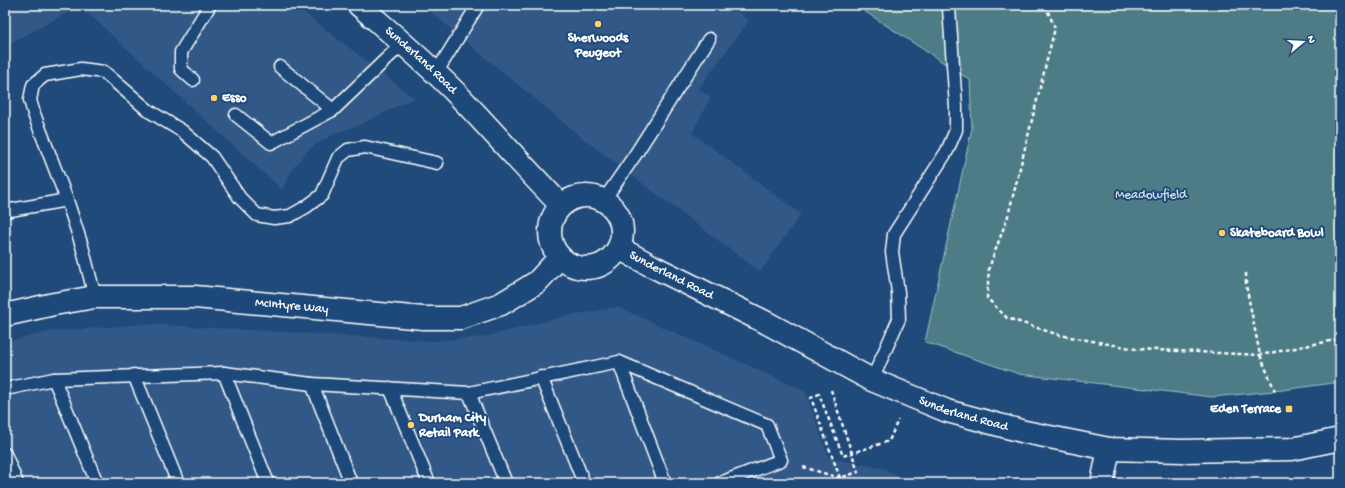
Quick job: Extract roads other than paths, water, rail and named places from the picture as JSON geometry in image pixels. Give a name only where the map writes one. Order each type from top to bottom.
[{"type":"street","name":"Sunderland Road","points":[[359,5],[436,73],[561,206]]},
{"type":"street","points":[[582,196],[593,196],[604,200],[615,209],[621,221],[623,235],[619,248],[611,259],[599,266],[585,268],[572,265],[560,257],[554,248],[550,237],[550,226],[554,215],[561,206],[570,199],[582,196]]},
{"type":"street","name":"Sunderland Road","points":[[619,248],[872,380],[947,411],[1025,432],[1108,449],[1182,451],[1292,449],[1340,439]]},
{"type":"street","name":"McIntyre Way","points":[[5,315],[54,304],[95,298],[195,297],[423,318],[461,318],[501,304],[537,282],[560,257]]},
{"type":"street","points":[[1102,483],[1108,449]]},
{"type":"lane","points":[[193,80],[181,69],[181,52],[210,5]]},
{"type":"lane","points":[[436,73],[478,5]]},
{"type":"lane","points":[[872,380],[899,319],[898,292],[892,252],[894,234],[947,151],[956,130],[956,107],[948,6]]},
{"type":"lane","points":[[604,200],[635,155],[709,40]]},
{"type":"lane","points":[[236,115],[271,143],[332,110],[403,43]]},
{"type":"lane","points":[[280,67],[332,110]]},
{"type":"lane","points":[[95,298],[82,246],[67,200],[30,100],[33,85],[45,75],[81,69],[104,72],[149,111],[182,131],[212,157],[240,198],[258,215],[274,218],[290,216],[306,207],[322,195],[338,158],[348,150],[365,147],[437,163]]},
{"type":"lane","points":[[5,211],[67,200]]},
{"type":"lane","points":[[618,362],[665,483]]},
{"type":"lane","points":[[5,389],[54,379],[224,373],[312,384],[469,393],[618,362],[767,425],[781,460],[720,483]]},
{"type":"lane","points":[[224,373],[268,483]]},
{"type":"lane","points":[[134,375],[178,483]]},
{"type":"lane","points":[[541,377],[584,483]]},
{"type":"lane","points":[[54,379],[97,483]]},
{"type":"lane","points":[[312,384],[351,483]]},
{"type":"lane","points":[[390,388],[429,483]]},
{"type":"lane","points":[[469,393],[506,483]]},
{"type":"lane","points":[[5,454],[17,483]]},
{"type":"place","name":"Sherwoods Peugeot","points":[[598,24]]},
{"type":"place","name":"Esso","points":[[214,98]]},
{"type":"place","name":"Skateboard Bowl","points":[[1222,233]]},
{"type":"place","name":"Eden Terrace","points":[[1289,409]]},
{"type":"place","name":"Durham City Retail Park","points":[[411,425]]},
{"type":"park label","name":"Meadowfield","points":[[1151,195]]}]
